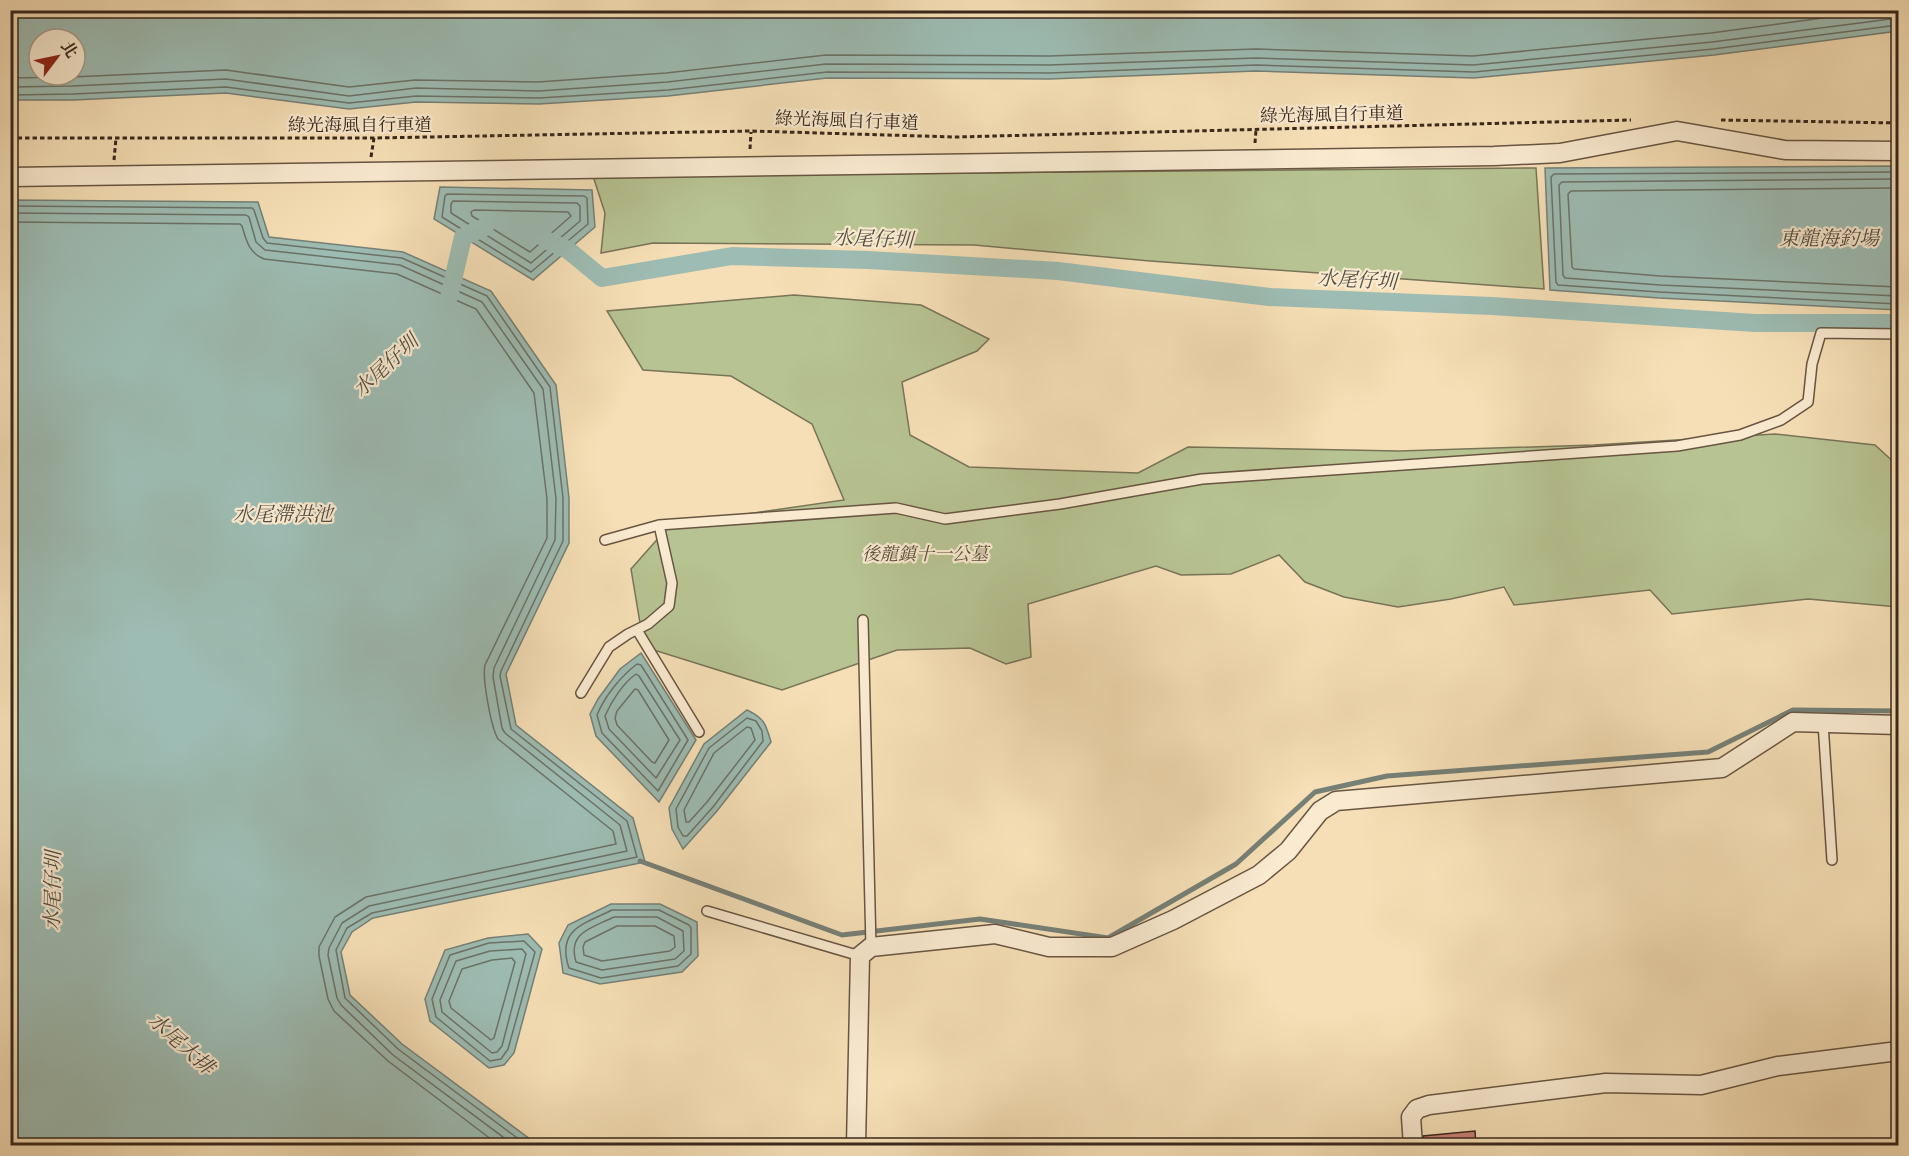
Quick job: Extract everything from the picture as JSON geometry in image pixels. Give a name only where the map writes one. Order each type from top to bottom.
[{"type":"street","points":[[10,177],[1505,155],[1560,153],[1677,131],[1785,150],[1899,151]]},
{"type":"street","points":[[856,1146],[867,948],[995,934],[1049,947],[1112,947],[1173,920],[1259,875],[1288,851],[1320,811],[1336,801],[1722,768],[1793,722],[1899,725]]},
{"type":"street","points":[[1413,1146],[1411,1117],[1417,1109],[1429,1105],[1606,1083],[1701,1085],[1778,1066],[1899,1051]]},
{"type":"lane","points":[[605,540],[659,525],[896,508],[945,519],[1060,504],[1202,479],[1677,446],[1740,435],[1781,420],[1808,402],[1812,364],[1821,333],[1899,334]]},
{"type":"lane","points":[[582,693],[609,647],[648,624],[669,606],[672,583],[659,525]]},
{"type":"lane","points":[[707,911],[867,948],[870,923],[863,620]]},
{"type":"lane","points":[[636,630],[699,732]]},
{"type":"lane","points":[[1823,723],[1832,860]]},
{"type":"path","name":"綠光海風自行車道","points":[[10,138],[374,138],[751,131],[955,137],[1634,120]]},
{"type":"path","points":[[1711,120],[1899,123]]},
{"type":"green space","points":[[1536,168],[1544,289],[1150,261],[974,245],[653,243],[601,253],[605,213],[593,176]]},
{"type":"green space","name":"後龍鎮十一公墓","points":[[794,295],[921,305],[989,339],[977,351],[902,382],[910,435],[969,467],[1138,473],[1188,447],[1399,451],[1594,445],[1775,434],[1875,445],[1898,466],[1898,607],[1808,599],[1672,614],[1650,590],[1514,605],[1504,587],[1451,599],[1398,607],[1344,597],[1305,582],[1279,555],[1231,574],[1181,575],[1156,566],[1028,604],[1031,657],[1006,664],[970,648],[897,650],[782,690],[644,647],[631,569],[670,525],[844,500],[812,424],[731,376],[643,370],[607,311]]},
{"type":"water","points":[[11,10],[1898,10],[1898,31],[1714,55],[1474,78],[1256,71],[1050,79],[827,78],[668,96],[539,104],[416,102],[349,109],[226,93],[73,100],[10,100]]},
{"type":"water","name":"東龍海釣場","points":[[1898,166],[1898,310],[1550,290],[1545,168]]},
{"type":"water","points":[[440,187],[592,190],[595,227],[533,280],[434,219]]},
{"type":"water","name":"水尾滯洪池","points":[[11,200],[258,202],[269,237],[403,252],[491,291],[556,385],[569,498],[569,543],[506,674],[516,725],[633,818],[645,862],[373,918],[352,932],[341,952],[350,995],[402,1044],[538,1145],[11,1145]]},
{"type":"water","points":[[641,653],[696,740],[659,802],[596,736],[590,714],[620,669]]},
{"type":"water","points":[[747,710],[764,722],[771,742],[717,811],[683,849],[672,829],[669,808],[704,744]]},
{"type":"water","points":[[611,904],[660,904],[697,922],[698,956],[682,972],[600,984],[563,973],[559,943],[568,925]]},
{"type":"water","points":[[528,934],[542,949],[514,1053],[504,1065],[489,1068],[430,1021],[425,999],[445,950],[488,938]]},
{"type":"building","points":[[1475,1131],[1476,1146],[1424,1146],[1423,1136]]},
{"type":"waterway","name":"水尾仔圳","points":[[449,297],[463,237],[485,227]]},
{"type":"waterway","name":"水尾仔圳","points":[[546,240],[568,250],[602,278],[732,256],[868,260],[1058,271],[1269,297],[1492,306],[1755,323],[1898,323]]},
{"type":"waterway","points":[[640,861],[842,935],[980,919],[1108,938],[1236,864],[1315,792],[1387,776],[1708,752],[1793,710],[1898,711]]},
{"type":"water label","name":"水尾大排","points":[[182,1043]]}]
